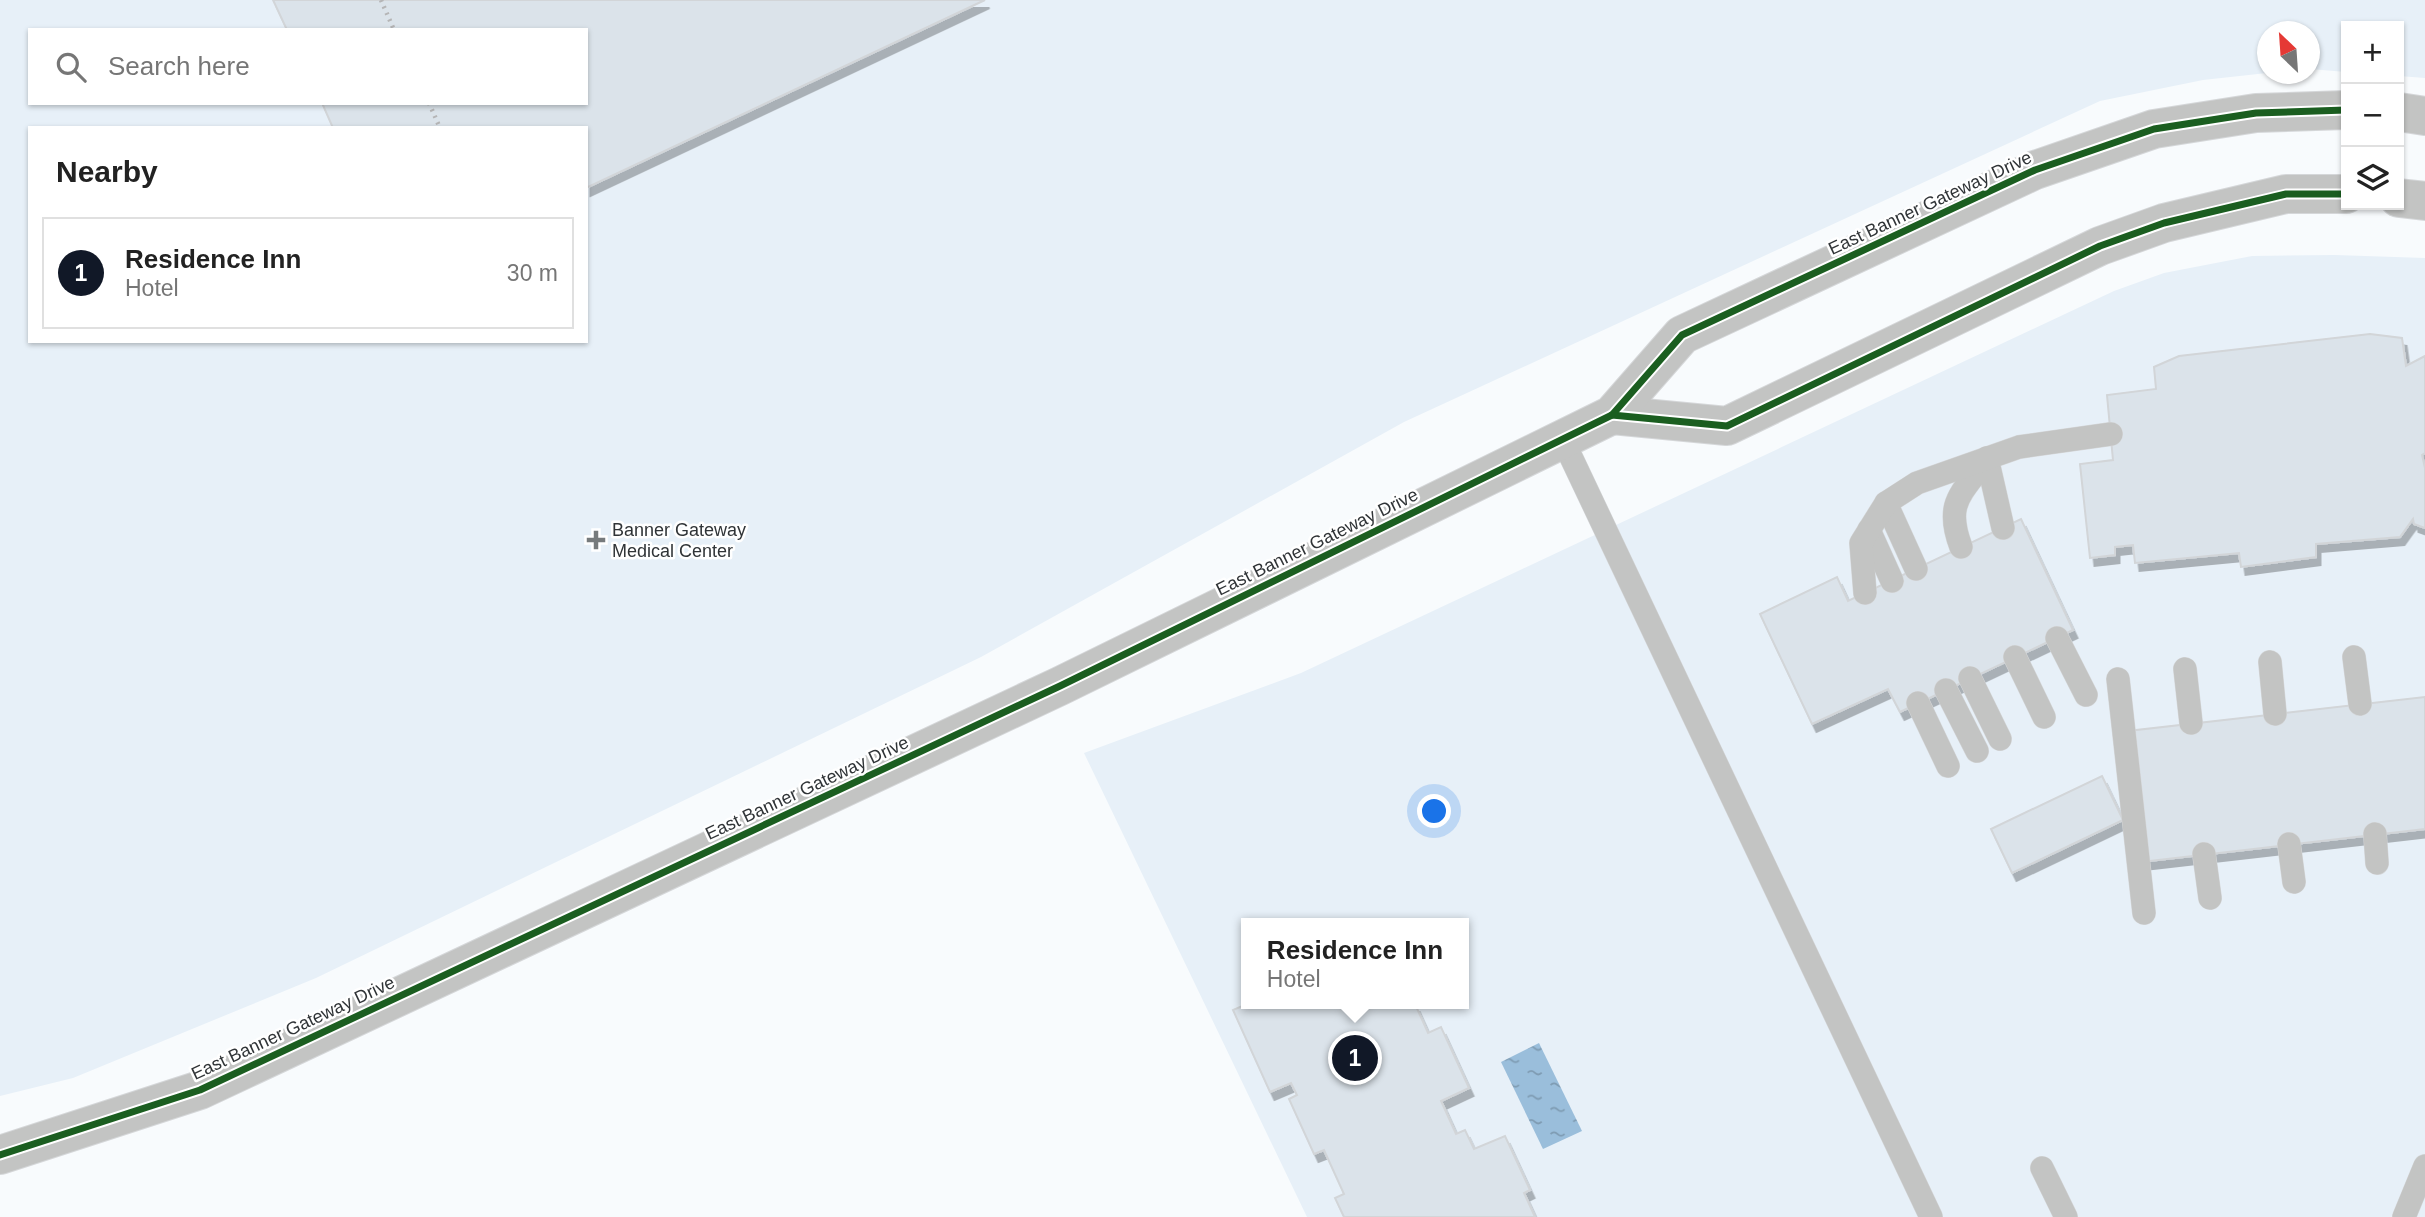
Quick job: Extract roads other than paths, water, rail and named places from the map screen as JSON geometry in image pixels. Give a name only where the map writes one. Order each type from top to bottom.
[{"type":"street","name":"East Banner Gateway Drive","points":[[0,1155],[200,1090],[1060,686],[1612,415],[1682,335],[2035,170],[2154,129],[2256,113],[2341,110]]},
{"type":"street","points":[[2404,114],[2425,116]]},
{"type":"street","points":[[1612,415],[1727,426],[2099,246],[2164,223],[2286,194],[2341,194]]},
{"type":"street","points":[[2404,199],[2425,201]]},
{"type":"lane","points":[[1865,593],[1861,543],[1886,503],[1917,483],[2019,447],[2111,434]]},
{"type":"lane","points":[[1562,438],[1930,1217]]},
{"type":"lane","points":[[1987,458],[2003,528]]},
{"type":"lane","points":[[1961,547],[1954,527],[1955,504],[1987,458]]},
{"type":"lane","points":[[1886,503],[1916,569]]},
{"type":"lane","points":[[1869,530],[1892,580]]},
{"type":"lane","points":[[2057,638],[2086,695]]},
{"type":"lane","points":[[2015,657],[2044,717]]},
{"type":"lane","points":[[2354,657],[2360,704]]},
{"type":"lane","points":[[2270,663],[2275,714]]},
{"type":"lane","points":[[2185,669],[2191,723]]},
{"type":"lane","points":[[1970,678],[2000,739]]},
{"type":"lane","points":[[2118,679],[2144,913]]},
{"type":"lane","points":[[1946,690],[1977,751]]},
{"type":"lane","points":[[1918,704],[1948,765]]},
{"type":"lane","points":[[2375,834],[2377,863]]},
{"type":"lane","points":[[2289,845],[2294,881]]},
{"type":"lane","points":[[2204,854],[2210,898]]},
{"type":"lane","points":[[2404,1217],[2425,1166]]},
{"type":"lane","points":[[2042,1168],[2066,1217]]},
{"type":"water","points":[[1539,1043],[1582,1131],[1543,1149],[1501,1062]]},
{"type":"place","name":"Banner Gateway Medical Center","points":[[596,540]]},
{"type":"place","name":"Residence Inn","points":[[1355,1058]]}]
